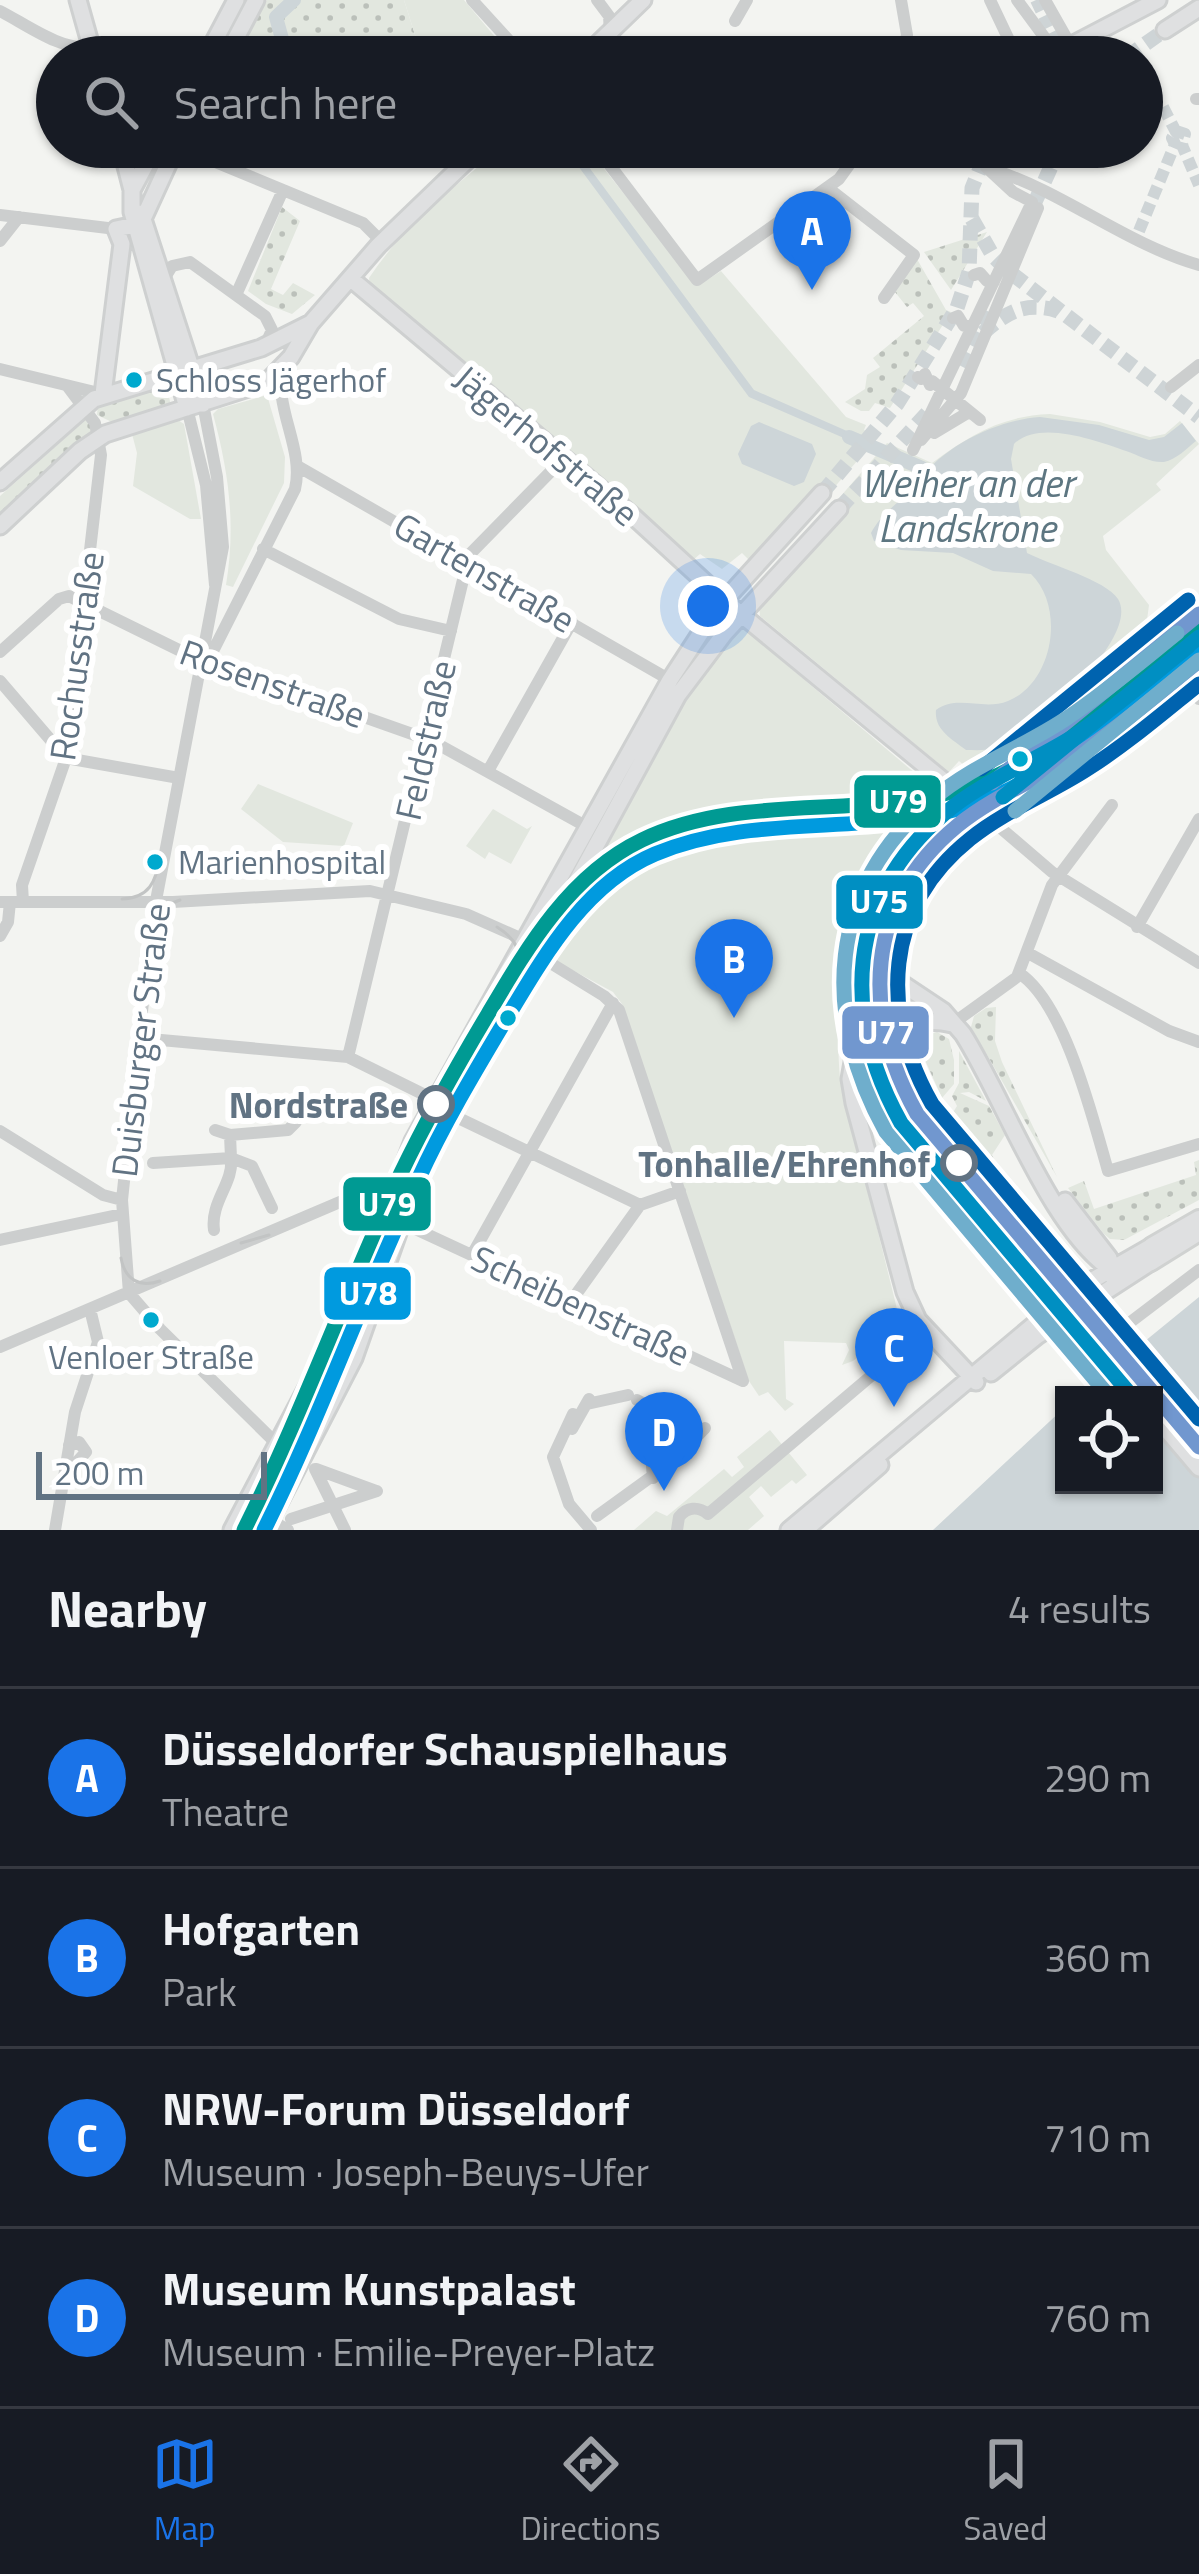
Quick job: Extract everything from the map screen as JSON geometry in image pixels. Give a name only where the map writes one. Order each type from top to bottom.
[{"type":"highway","points":[[1151,1254],[1199,1219]]},
{"type":"highway","points":[[1151,1254],[1199,1232]]},
{"type":"main road","points":[[78,0],[88,36]]},
{"type":"main road","points":[[217,36],[236,0]]},
{"type":"main road","points":[[237,36],[256,0]]},
{"type":"main road","points":[[1090,36],[1158,0]]},
{"type":"main road","points":[[1165,29],[1199,8]]},
{"type":"main road","points":[[608,36],[635,9]]},
{"type":"main road","points":[[127,168],[195,406]]},
{"type":"main road","points":[[132,190],[144,168]]},
{"type":"main road","points":[[103,394],[122,244],[116,229],[139,222],[168,168]]},
{"type":"main road","points":[[0,526],[97,430],[116,429],[264,384],[382,242],[459,168]]},
{"type":"main road","points":[[132,190],[154,200]]},
{"type":"main road","points":[[145,243],[162,284],[183,371]]},
{"type":"main road","name":"Jägerhofstraße","points":[[350,278],[724,600],[990,819]]},
{"type":"main road","points":[[0,482],[103,394],[260,348],[311,323]]},
{"type":"main road","points":[[232,1530],[356,1294],[384,1211],[435,1100],[670,680],[724,600],[822,493]]},
{"type":"main road","points":[[267,1525],[354,1358],[416,1178],[678,695],[742,615],[838,509]]},
{"type":"main road","points":[[969,1382],[918,1320],[905,1292],[850,1079],[857,1053],[854,1010],[860,939],[882,879],[902,853],[965,800],[1000,782],[1199,622]]},
{"type":"main road","points":[[1199,649],[949,855],[921,887],[900,929],[889,975],[892,1038],[913,1091],[950,1143],[1199,1436]]},
{"type":"main road","points":[[1000,782],[1001,796],[1013,798]]},
{"type":"main road","points":[[889,975],[919,992],[973,1051],[1070,1229],[1107,1264],[1131,1266]]},
{"type":"main road","points":[[854,1010],[865,1060],[896,1115]]},
{"type":"main road","points":[[913,1091],[903,1056],[904,1036],[923,1022],[952,1024]]},
{"type":"main road","points":[[864,1134],[860,1105],[868,1094],[878,1096],[1129,1386]]},
{"type":"main road","points":[[805,1530],[969,1382],[1151,1254]]},
{"type":"main road","points":[[789,1530],[1107,1264]]},
{"type":"main road","points":[[1064,1319],[1104,1286],[1107,1264]]},
{"type":"main road","points":[[1163,1426],[1199,1468]]},
{"type":"street","points":[[472,0],[505,36]]},
{"type":"street","points":[[597,0],[609,16],[610,34]]},
{"type":"street","points":[[735,21],[747,0]]},
{"type":"street","points":[[901,0],[907,36]]},
{"type":"street","points":[[990,0],[1007,36]]},
{"type":"street","points":[[1021,6],[1038,12],[1045,1],[1065,36]]},
{"type":"street","points":[[1021,6],[1044,36]]},
{"type":"street","points":[[0,11],[50,36]]},
{"type":"street","points":[[229,168],[363,223],[382,242]]},
{"type":"street","points":[[612,168],[694,279],[704,278],[848,168]]},
{"type":"street","points":[[987,168],[1035,205]]},
{"type":"street","points":[[989,168],[1020,178],[1168,258],[1199,265]]},
{"type":"street","points":[[828,188],[914,255],[884,298]]},
{"type":"street","points":[[236,295],[283,190]]},
{"type":"street","points":[[1035,205],[956,400],[913,450],[941,388],[1035,205]]},
{"type":"street","points":[[0,215],[116,229],[145,243]]},
{"type":"street","points":[[0,241],[19,218]]},
{"type":"street","points":[[162,284],[172,266],[183,261],[236,295],[270,321],[272,335],[260,348]]},
{"type":"street","points":[[974,275],[980,273],[994,282]]},
{"type":"street","points":[[953,318],[958,316],[964,326],[972,326]]},
{"type":"street","points":[[284,365],[281,384],[299,467]]},
{"type":"street","points":[[1171,387],[1199,365]]},
{"type":"street","points":[[0,369],[103,394]]},
{"type":"street","points":[[915,451],[939,429],[974,416],[932,381],[930,385],[925,374],[921,379],[918,376]]},
{"type":"street","points":[[68,387],[97,430]]},
{"type":"street","points":[[195,406],[222,521],[220,579],[202,660]]},
{"type":"street","name":"Rochusstraße","points":[[0,936],[66,758],[98,476],[97,430]]},
{"type":"street","points":[[467,561],[564,458]]},
{"type":"street","points":[[70,460],[98,476]]},
{"type":"street","name":"Duisburger Straße","points":[[129,1293],[122,1207],[138,1164],[139,1038],[156,902],[202,660],[212,653],[292,498],[299,467]]},
{"type":"street","name":"Gartenstraße","points":[[299,467],[670,680]]},
{"type":"street","points":[[263,549],[399,620],[451,631]]},
{"type":"street","name":"Feldstraße","points":[[348,1057],[467,561]]},
{"type":"street","points":[[0,652],[64,596],[84,603]]},
{"type":"street","name":"Rosenstraße","points":[[84,603],[202,660],[426,739],[589,828]]},
{"type":"street","points":[[488,771],[572,622]]},
{"type":"street","points":[[1160,654],[1199,699]]},
{"type":"street","points":[[0,681],[66,758],[178,778]]},
{"type":"street","points":[[952,1024],[1019,973],[1059,875],[1112,805]]},
{"type":"street","points":[[990,819],[1059,875],[1199,963]]},
{"type":"street","points":[[1137,927],[1199,819]]},
{"type":"street","points":[[11,902],[156,902],[351,891],[389,894],[466,914],[614,1003],[680,1191],[640,1205],[572,1300]]},
{"type":"street","points":[[521,950],[552,932]]},
{"type":"street","points":[[1028,953],[1169,1031],[1199,1042]]},
{"type":"street","points":[[1019,973],[1033,984],[1071,1054],[1108,1171],[1199,1144]]},
{"type":"street","points":[[472,1255],[614,1003]]},
{"type":"street","points":[[139,1038],[348,1057],[435,1100]]},
{"type":"street","points":[[450,1114],[640,1205]]},
{"type":"street","points":[[215,1130],[230,1135],[289,1130],[296,1122]]},
{"type":"street","points":[[0,1132],[122,1207]]},
{"type":"street","points":[[214,1230],[215,1202],[233,1169],[230,1135]]},
{"type":"street","points":[[138,1164],[232,1157],[252,1166],[275,1216]]},
{"type":"street","points":[[400,1221],[393,1209],[404,1165]]},
{"type":"street","name":"Scheibenstraße","points":[[400,1221],[743,1381],[680,1191]]},
{"type":"street","points":[[0,1347],[361,1193],[375,1196],[384,1211]]},
{"type":"street","points":[[0,1240],[122,1207]]},
{"type":"street","points":[[392,1250],[419,1230]]},
{"type":"street","points":[[1120,1330],[1199,1270]]},
{"type":"street","points":[[129,1293],[278,1444],[288,1466],[269,1504],[267,1525]]},
{"type":"street","points":[[55,1530],[64,1476],[86,1455],[83,1445],[69,1445],[98,1342],[90,1310]]},
{"type":"street","points":[[708,1514],[917,1337]]},
{"type":"street","points":[[638,1400],[652,1477]]},
{"type":"street","points":[[638,1400],[703,1430],[674,1461],[591,1523],[569,1504],[548,1457],[588,1401],[638,1400]]},
{"type":"street","points":[[253,1420],[271,1428],[290,1421]]},
{"type":"street","points":[[267,1525],[289,1524],[333,1505],[377,1491],[315,1468],[333,1505],[345,1530]]},
{"type":"street","points":[[259,1480],[255,1507],[267,1525]]},
{"type":"street","points":[[677,1530],[680,1509],[708,1514]]},
{"type":"street","points":[[708,1514],[712,1530]]},
{"type":"shaded area","points":[[267,0],[404,0],[415,36],[247,36]]},
{"type":"shaded area","points":[[404,0],[464,0],[494,36],[415,36]]},
{"type":"shaded area","points":[[477,168],[604,168],[692,280],[707,280],[721,271],[846,417],[866,425],[864,430],[870,433],[863,442],[870,446],[826,497],[799,509],[750,561],[742,553],[722,569],[700,554],[692,561],[641,511],[370,287],[369,278],[383,259]]},
{"type":"shaded area","points":[[282,207],[300,221],[271,289],[283,295],[293,283],[315,295],[292,314],[248,291]]},
{"type":"shaded area","points":[[987,232],[951,290],[924,252]]},
{"type":"shaded area","points":[[917,259],[951,312],[890,408],[875,403],[869,411],[861,411],[845,402],[865,389],[867,375],[880,367],[873,358],[924,316],[913,303],[907,307],[895,292]]},
{"type":"shaded area","points":[[166,383],[171,406],[114,423],[97,415],[98,403]]},
{"type":"shaded area","points":[[267,395],[285,457],[284,483],[233,587],[226,585],[229,499],[213,414]]},
{"type":"shaded area","points":[[83,412],[96,435],[75,444],[0,513],[0,496],[73,431],[73,423]]},
{"type":"shaded area","points":[[1050,414],[1150,437],[1165,434],[1180,421],[1199,444],[1156,484],[1161,490],[1103,536],[1106,550],[1149,605],[1144,643],[989,771],[975,775],[959,761],[949,772],[760,616],[759,606],[833,505],[887,443],[932,463],[987,429]]},
{"type":"shaded area","points":[[178,420],[184,424],[201,519],[190,519],[133,486],[137,453],[132,434]]},
{"type":"shaded area","points":[[742,627],[935,790],[930,796],[941,805],[897,840],[871,875],[851,930],[841,993],[840,1078],[897,1309],[884,1321],[891,1329],[842,1365],[849,1350],[846,1343],[784,1341],[786,1399],[794,1404],[785,1411],[768,1392],[759,1396],[749,1381],[622,1004],[613,992],[552,959],[549,952],[682,700]]},
{"type":"shaded area","points":[[258,784],[353,823],[344,846],[283,842],[241,809]]},
{"type":"shaded area","points":[[493,809],[527,829],[532,826],[511,864],[489,852],[485,859],[466,846]]},
{"type":"shaded area","points":[[954,815],[969,829],[912,893],[883,1025],[882,973],[892,924],[914,879],[947,839],[938,829],[894,888],[872,955],[872,1026],[894,1096],[875,1076],[859,1026],[866,930],[899,861]]},
{"type":"shaded area","points":[[996,1007],[995,1041],[1002,1062],[1057,1177],[971,1027],[974,1016]]},
{"type":"shaded area","points":[[937,1032],[949,1039],[954,1060],[954,1084],[942,1098],[920,1049],[924,1036]]},
{"type":"shaded area","points":[[959,1051],[986,1101],[969,1092],[960,1093],[989,1106],[1005,1135],[992,1155],[1019,1204],[952,1114],[957,1106],[952,1096],[959,1083]]},
{"type":"shaded area","points":[[1199,1160],[1199,1200],[1124,1240],[1104,1234],[1068,1188],[1084,1181],[1094,1209],[1196,1175],[1194,1162]]},
{"type":"shaded area","points":[[385,1226],[392,1229],[358,1331],[305,1446],[294,1425],[331,1364]]},
{"type":"shaded area","points":[[770,1430],[807,1475],[771,1497],[761,1486],[749,1497],[764,1516],[748,1530],[634,1530],[656,1511],[667,1516],[724,1469],[732,1477],[744,1467],[737,1457]]},
{"type":"water","points":[[580,168],[590,168],[754,390],[865,439],[860,445],[749,397]]},
{"type":"water","name":"Weiher an der Landskrone","points":[[1040,417],[1099,425],[1149,440],[1164,437],[1182,423],[1196,441],[1164,462],[1068,434],[1038,433],[1014,444],[1011,459],[1027,553],[1102,585],[1118,599],[1121,616],[1098,661],[1055,707],[1010,740],[991,749],[966,750],[941,729],[936,710],[953,703],[999,704],[1023,692],[1036,678],[1050,643],[1051,624],[1042,588],[1031,574],[993,571],[953,553],[901,550],[874,541],[871,533],[931,466],[958,445],[1006,423]]},
{"type":"water","points":[[759,422],[812,444],[816,454],[804,482],[794,486],[742,464],[738,454],[751,426]]},
{"type":"water","points":[[1199,1297],[1199,1530],[933,1530],[1055,1416],[1055,1494],[1163,1494],[1163,1386],[1090,1386]]},
{"type":"waterway","points":[[281,36],[276,17],[294,0]]},
{"type":"waterway","points":[[849,437],[922,468]]},
{"type":"tunnel","points":[[1036,0],[1053,36]]},
{"type":"tunnel","points":[[1157,36],[1165,30]]},
{"type":"tunnel","points":[[1163,107],[1176,132],[1182,133]]},
{"type":"tunnel","points":[[1176,131],[1185,134],[1182,145],[1199,185]]},
{"type":"tunnel","points":[[1139,231],[1176,132]]},
{"type":"tunnel","points":[[822,493],[897,404],[957,308],[969,272],[972,188],[980,168]]},
{"type":"tunnel","points":[[1035,202],[1050,168]]},
{"type":"tunnel","points":[[972,219],[993,256],[1007,270],[1199,417]]},
{"type":"tunnel","points":[[959,365],[989,306]]},
{"type":"tunnel","points":[[983,333],[1017,310],[1058,311]]},
{"type":"tunnel","points":[[839,509],[930,410]]},
{"type":"tram line","points":[[122,899],[139,896],[150,887],[160,857]]},
{"type":"tram line","points":[[151,927],[160,908],[180,900]]},
{"type":"tram line","points":[[497,927],[519,952],[514,984]]},
{"type":"tram line","points":[[241,1243],[269,1235]]},
{"type":"tram line","points":[[121,1258],[134,1280],[160,1281]]},
{"type":"transit line","points":[[981,769],[1188,600]]},
{"type":"transit line","name":"U77","points":[[992,783],[1199,614]]},
{"type":"transit line","name":"U79","points":[[244,1530],[401,1173],[488,1014],[535,939],[571,893],[616,855],[680,825],[760,811],[922,798],[996,776],[1058,740],[1199,625]]},
{"type":"transit line","points":[[1100,1386],[886,1132],[851,1044],[844,999],[845,955],[854,913],[872,872],[898,834],[933,799],[1067,718],[1177,633]]},
{"type":"transit line","name":"U75","points":[[1003,797],[1199,637]]},
{"type":"transit line","name":"U75","points":[[1123,1386],[901,1123],[869,1041],[862,1000],[863,960],[872,920],[888,883],[912,847],[944,814],[1086,728],[1188,647]]},
{"type":"transit line","name":"U78","points":[[264,1530],[448,1119],[550,948],[586,903],[630,867],[693,841],[732,833],[929,815],[1001,793],[1062,758],[1199,647]]},
{"type":"transit line","points":[[1015,811],[1199,660]]},
{"type":"transit line","name":"U77","points":[[1199,661],[1083,751],[957,826],[926,856],[904,889],[881,961],[887,1038],[917,1114],[1199,1447]]},
{"type":"transit line","points":[[1199,684],[1103,758],[984,829],[941,867],[906,929],[898,998],[915,1069],[932,1104],[1199,1419]]},
{"type":"place","name":"Düsseldorfer Schauspielhaus","points":[[812,290]]},
{"type":"place","name":"Schloss Jägerhof","points":[[134,380]]},
{"type":"place","name":"Marienhospital","points":[[155,862]]},
{"type":"place","name":"Hofgarten","points":[[734,1018]]},
{"type":"place","name":"Nordstraße","points":[[436,1104]]},
{"type":"place","name":"Tonhalle/Ehrenhof","points":[[959,1163]]},
{"type":"place","name":"Venloer Straße","points":[[151,1320]]},
{"type":"place","name":"NRW-Forum Düsseldorf","points":[[894,1407]]},
{"type":"place","name":"Museum Kunstpalast","points":[[664,1491]]}]
